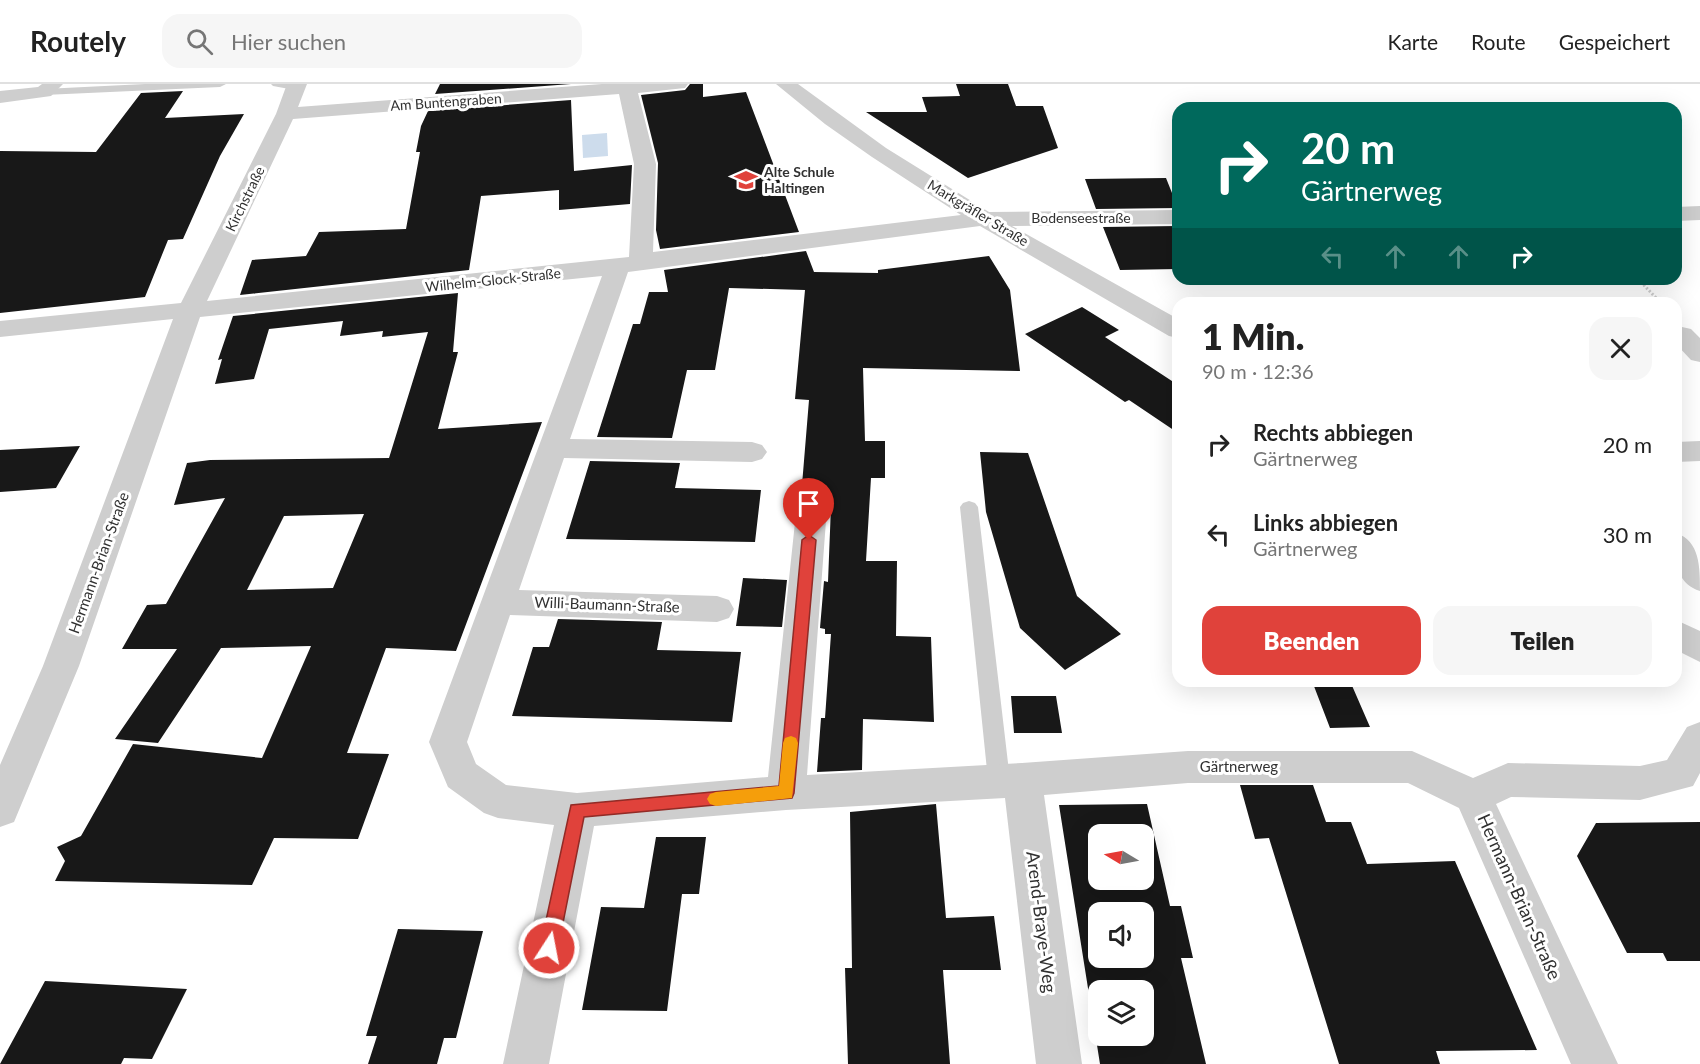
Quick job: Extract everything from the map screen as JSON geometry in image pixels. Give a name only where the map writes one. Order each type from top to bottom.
[{"type":"street","name":"Am Buntengraben","points":[[286,114],[678,84]]},
{"type":"street","name":"Markgräfler Straße","points":[[786,84],[838,126],[984,219],[1172,327]]},
{"type":"street","name":"Kirchstraße","points":[[189,312],[286,114],[290,85]]},
{"type":"street","points":[[0,97],[49,88]]},
{"type":"street","points":[[526,1064],[577,810],[498,801],[462,775],[448,742],[552,448],[629,264],[645,164],[627,88]]},
{"type":"street","points":[[1682,214],[1700,213]]},
{"type":"street","name":"Bodenseestraße","points":[[984,219],[1172,217]]},
{"type":"street","name":"Wilhelm-Glock-Straße","points":[[0,329],[189,312],[629,264],[984,219]]},
{"type":"street","name":"Hermann-Brian-Straße","points":[[0,810],[61,666],[189,312]]},
{"type":"street","points":[[1682,335],[1700,354]]},
{"type":"street","points":[[552,448],[752,452]]},
{"type":"street","points":[[1682,452],[1700,451]]},
{"type":"street","points":[[786,793],[813,494]]},
{"type":"street","points":[[1682,553],[1700,579]]},
{"type":"street","name":"Willi-Baumann-Straße","points":[[498,602],[717,609]]},
{"type":"street","points":[[1682,637],[1700,648]]},
{"type":"street","name":"Hermann-Brian-Straße","points":[[1595,1064],[1473,796],[1508,780],[1640,783],[1679,774],[1700,738]]},
{"type":"street","name":"Gärtnerweg","points":[[577,810],[786,793],[1188,767],[1412,767],[1473,796]]},
{"type":"street","name":"Arend-Braye-Weg","points":[[1011,780],[1059,1064]]},
{"type":"lane","points":[[49,88],[220,84]]},
{"type":"lane","points":[[969,507],[1011,780]]},
{"type":"path","points":[[1644,285],[1655,297]]},
{"type":"water","points":[[607,133],[608,156],[583,158],[582,135]]},
{"type":"building","points":[[440,84],[571,84],[435,94]]},
{"type":"building","points":[[690,84],[703,84],[703,97],[746,92],[799,232],[660,249],[656,230],[658,163],[641,95],[685,90]]},
{"type":"building","points":[[956,84],[1008,84],[1016,106],[1043,106],[1058,148],[968,178],[866,112],[927,112],[922,97],[960,96]]},
{"type":"building","points":[[183,91],[165,118],[244,114],[220,156],[183,239],[168,240],[145,297],[0,313],[0,151],[96,152],[141,93]]},
{"type":"building","points":[[571,100],[574,171],[632,165],[630,204],[559,210],[559,190],[481,196],[469,270],[240,295],[252,260],[306,256],[319,232],[406,229],[420,152],[416,152],[421,126],[428,111]]},
{"type":"building","points":[[1166,178],[1172,193],[1172,208],[1096,209],[1085,179]]},
{"type":"building","points":[[1172,226],[1172,269],[1120,270],[1103,227]]},
{"type":"building","points":[[806,251],[814,272],[878,273],[878,270],[989,256],[1010,290],[1020,371],[863,368],[865,441],[885,441],[885,478],[871,478],[866,561],[897,561],[896,636],[931,637],[934,722],[863,719],[862,770],[817,772],[821,718],[825,718],[831,634],[825,634],[825,629],[820,628],[824,581],[828,582],[831,506],[830,493],[825,485],[814,482],[802,485],[809,400],[795,399],[805,290],[729,288],[715,370],[687,370],[672,438],[597,437],[633,324],[640,324],[649,292],[668,292],[664,270]]},
{"type":"building","points":[[458,293],[453,352],[458,352],[438,429],[542,422],[456,651],[386,648],[347,753],[389,754],[358,839],[274,838],[252,885],[55,881],[65,861],[57,847],[81,836],[133,744],[262,758],[311,646],[221,648],[158,743],[115,739],[177,649],[122,649],[147,605],[166,604],[225,498],[174,505],[187,463],[210,460],[389,458],[428,332],[382,337],[383,331],[340,336],[343,321],[269,329],[254,379],[215,384],[222,359],[218,360],[233,316]],"holes":[[[364,514],[333,588],[247,590],[284,516]]]},
{"type":"building","points":[[1082,307],[1119,330],[1105,337],[1172,381],[1172,429],[1129,400],[1125,402],[1025,334]]},
{"type":"building","points":[[80,446],[56,488],[0,492],[0,450]]},
{"type":"building","points":[[980,452],[1028,453],[1077,596],[1121,634],[1065,670],[1020,628],[986,512]]},
{"type":"building","points":[[590,461],[680,463],[675,488],[761,490],[755,542],[566,539]]},
{"type":"building","points":[[743,578],[787,580],[782,627],[736,626]]},
{"type":"building","points":[[558,619],[662,622],[657,650],[741,652],[732,722],[512,716],[533,647],[549,647]]},
{"type":"building","points":[[1314,687],[1353,687],[1370,727],[1330,728]]},
{"type":"building","points":[[1011,696],[1056,696],[1062,733],[1014,733]]},
{"type":"building","points":[[1240,785],[1313,785],[1326,822],[1351,822],[1367,864],[1455,861],[1537,1050],[1436,1051],[1440,1064],[1339,1064],[1269,838],[1255,839]]},
{"type":"building","points":[[936,804],[946,918],[994,916],[1001,970],[943,970],[950,1064],[848,1064],[845,968],[852,968],[850,812]]},
{"type":"building","points":[[1147,804],[1152,824],[1088,824],[1088,890],[1154,890],[1154,835],[1170,906],[1181,906],[1193,958],[1181,958],[1206,1064],[1100,1064],[1097,1046],[1154,1046],[1154,980],[1088,980],[1088,988],[1059,805]]},
{"type":"building","points":[[1700,822],[1700,961],[1667,961],[1663,953],[1627,953],[1577,856],[1596,823]]},
{"type":"building","points":[[656,837],[706,837],[699,894],[682,894],[667,1011],[582,1010],[601,907],[644,908]]},
{"type":"building","points":[[398,929],[483,931],[456,1038],[444,1038],[437,1064],[368,1064],[377,1036],[366,1036]]},
{"type":"building","points":[[45,981],[187,989],[152,1059],[124,1058],[121,1064],[0,1064]]},
{"type":"slow traffic","points":[[716,799],[786,793],[791,743]]},
{"type":"place","name":"Alte Schule Haltingen","points":[[746,180]]},
{"type":"route","points":[[549,948],[577,810],[786,793],[809,540]]}]
